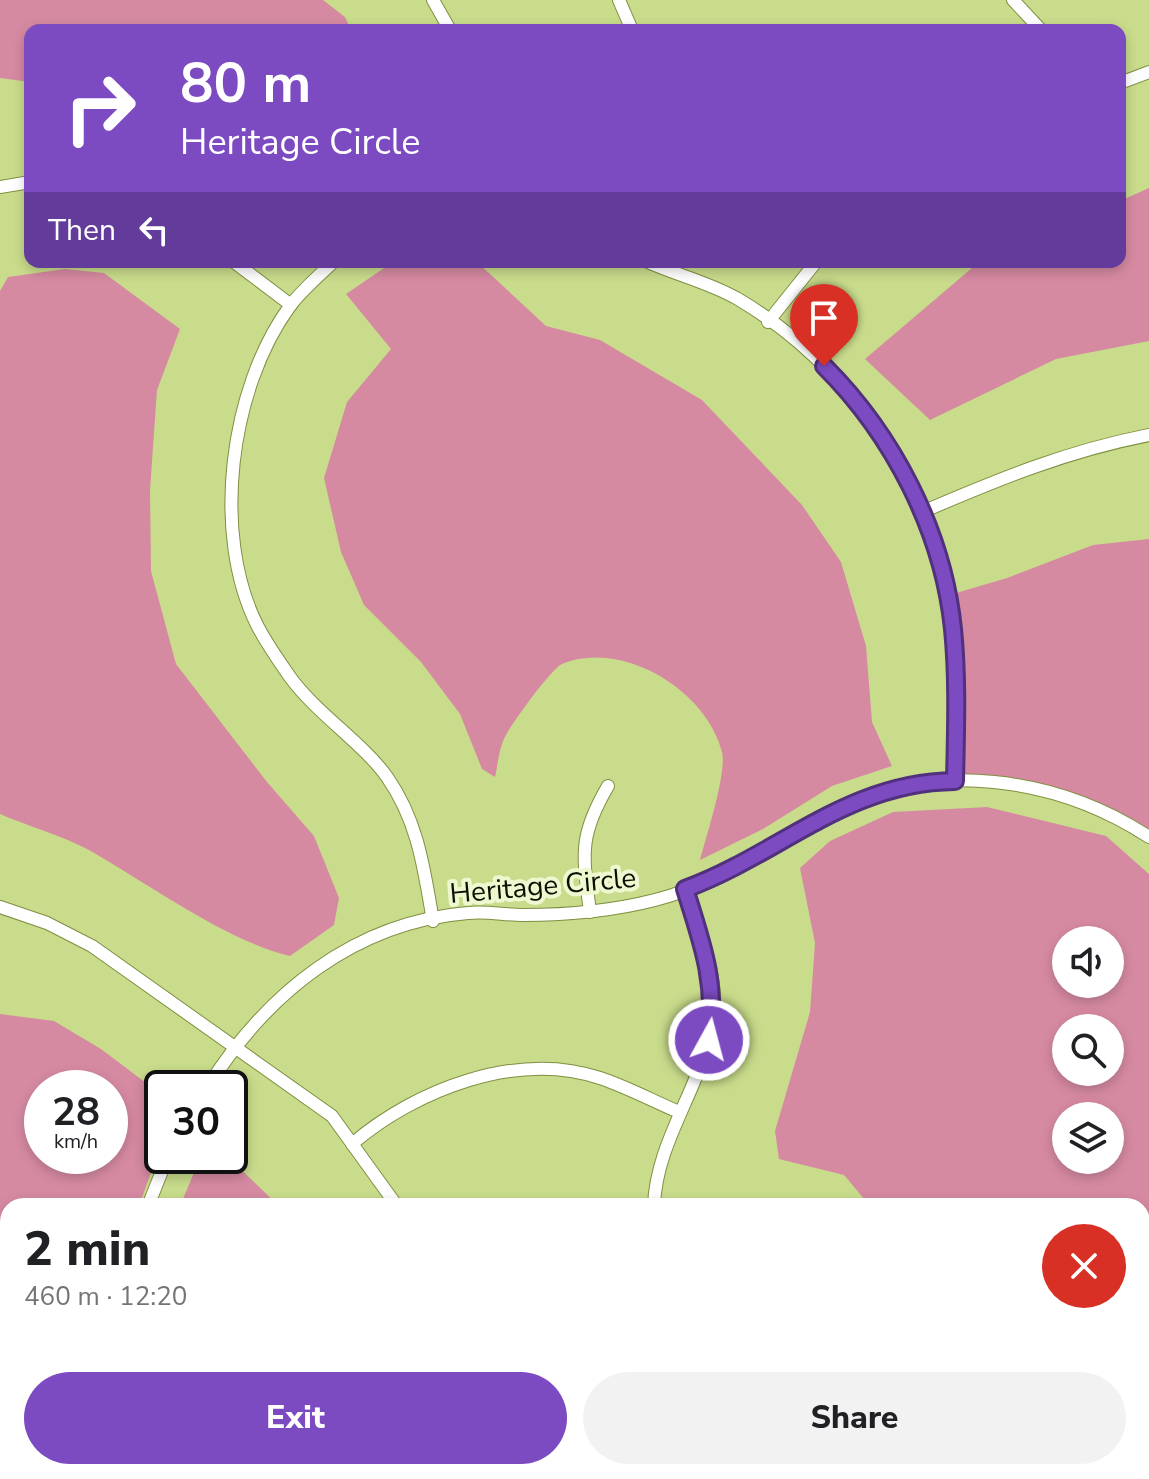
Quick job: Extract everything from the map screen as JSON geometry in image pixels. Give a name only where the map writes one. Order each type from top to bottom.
[{"type":"street","points":[[433,0],[447,24]]},
{"type":"street","points":[[619,0],[629,24]]},
{"type":"street","points":[[1013,0],[1036,24]]},
{"type":"street","points":[[1126,81],[1149,72]]},
{"type":"street","points":[[0,187],[24,183]]},
{"type":"street","points":[[242,268],[291,305]]},
{"type":"street","points":[[327,268],[291,305],[264,351],[246,394],[233,449],[233,504],[239,572],[257,625],[292,679],[386,775],[410,816],[420,844],[433,921]]},
{"type":"street","points":[[662,268],[737,299],[808,351],[878,429],[922,512],[942,573],[953,628],[955,781]]},
{"type":"street","points":[[768,322],[811,268]]},
{"type":"street","points":[[922,512],[1031,466],[1089,446],[1149,435]]},
{"type":"street","name":"Heritage Circle","points":[[220,1070],[236,1047],[294,982],[355,946],[395,929],[468,913],[590,912],[655,900],[761,854],[836,809],[914,784],[991,781],[1027,786],[1078,799],[1149,837]]},
{"type":"street","points":[[590,912],[582,851],[590,817],[608,786]]},
{"type":"street","points":[[656,1198],[670,1136],[709,1040],[714,1006],[709,966],[685,889]]},
{"type":"street","points":[[0,907],[47,923],[92,946],[332,1116],[391,1198]]},
{"type":"street","points":[[352,1144],[377,1123],[434,1093],[492,1074],[545,1069],[597,1077],[679,1112]]},
{"type":"street","points":[[151,1198],[161,1174]]},
{"type":"shaded area","points":[[0,0],[323,0],[345,17],[348,24],[24,24],[24,81],[0,78]]},
{"type":"shaded area","points":[[1149,188],[1149,341],[1056,359],[930,420],[865,359],[972,268],[1126,268],[1126,198]]},
{"type":"shaded area","points":[[384,268],[483,268],[546,326],[600,340],[702,400],[802,505],[841,562],[866,646],[872,722],[892,766],[832,786],[763,829],[700,860],[722,774],[722,752],[713,730],[699,709],[681,691],[659,676],[611,659],[586,658],[562,664],[532,696],[504,740],[495,777],[482,769],[460,714],[421,662],[364,605],[341,552],[324,478],[347,402],[391,349],[346,294]]},
{"type":"shaded area","points":[[65,269],[104,273],[180,329],[157,390],[150,490],[151,571],[176,664],[267,782],[314,836],[339,898],[334,925],[290,956],[240,938],[213,924],[87,849],[0,814],[0,291],[8,277]]},
{"type":"shaded area","points":[[1149,539],[1149,837],[1078,799],[955,781],[946,596],[1007,578],[1093,545]]},
{"type":"shaded area","points":[[987,807],[1106,836],[1149,874],[1149,1198],[863,1198],[844,1175],[779,1159],[775,1131],[810,1012],[815,943],[800,868],[830,841],[893,812]]},
{"type":"shaded area","points":[[0,1014],[54,1021],[101,1049],[144,1081],[144,1174],[150,1174],[142,1198],[0,1198]]},
{"type":"shaded area","points":[[193,1174],[246,1174],[271,1198],[183,1198]]},
{"type":"route","points":[[709,1040],[714,1006],[709,966],[685,889],[704,883],[761,854],[836,809],[914,784],[955,781],[953,628],[942,573],[922,512],[878,429],[824,366]]}]
